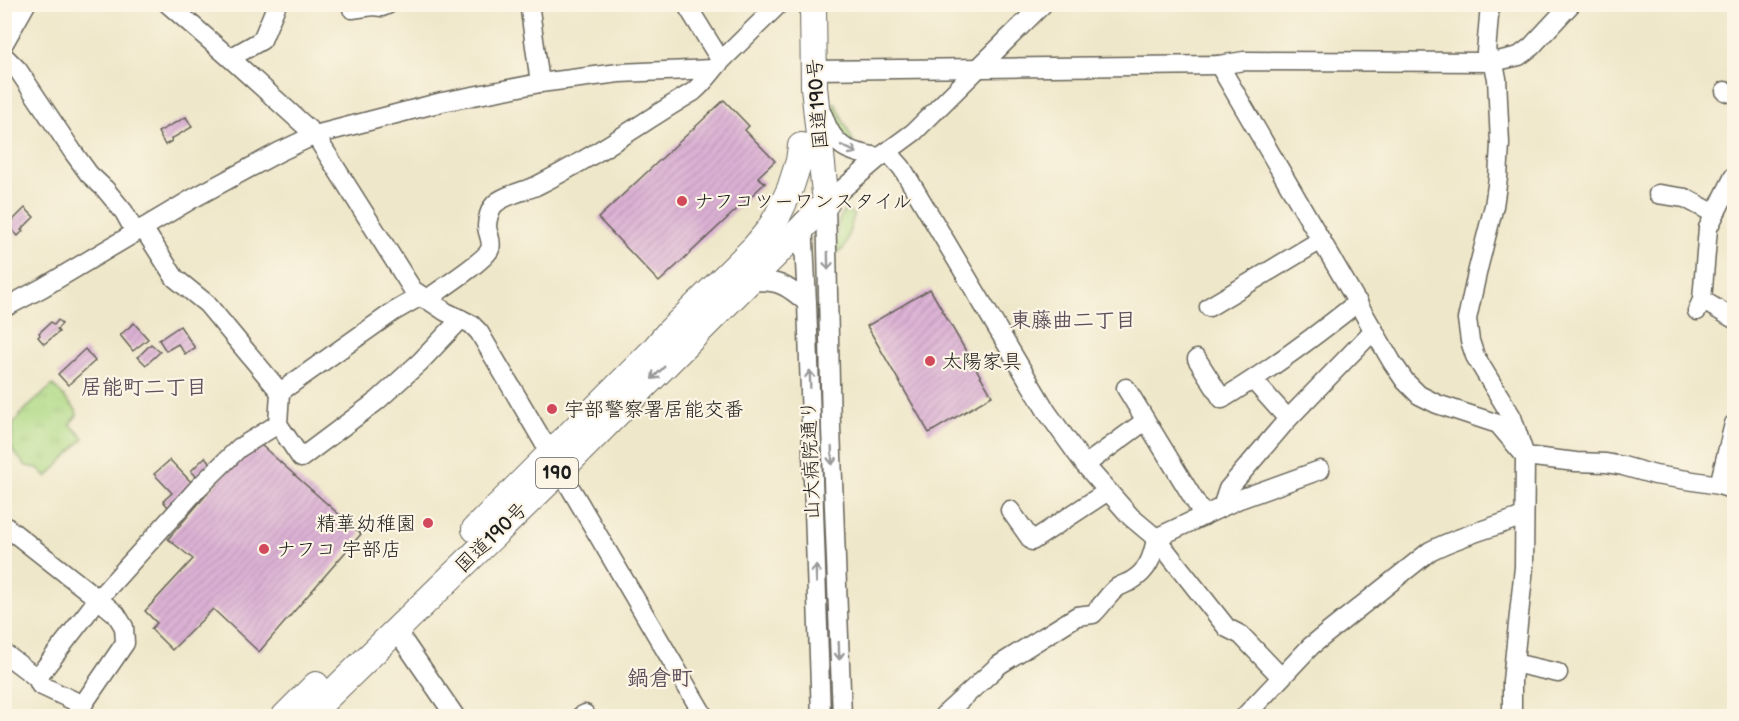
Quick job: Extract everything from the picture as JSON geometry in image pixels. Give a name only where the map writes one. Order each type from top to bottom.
[{"type":"highway","name":"国道190号","points":[[798,4],[803,222]]},
{"type":"highway","name":"国道190号","points":[[285,717],[749,282],[803,222],[826,203],[814,79],[813,4]]},
{"type":"highway","name":"国道190号","points":[[308,717],[396,630],[555,462],[668,333],[755,247],[769,230],[790,189],[801,146]]},
{"type":"highway","name":"国道190号","points":[[652,352],[674,338],[791,226],[803,222]]},
{"type":"street","points":[[4,43],[26,4]]},
{"type":"street","points":[[168,4],[315,135],[413,290],[423,298],[471,324],[479,332],[704,717]]},
{"type":"street","points":[[230,58],[262,40],[277,4]]},
{"type":"street","points":[[352,9],[373,6],[382,8],[389,4]]},
{"type":"street","points":[[528,4],[531,10],[540,83]]},
{"type":"street","points":[[686,4],[717,65]]},
{"type":"street","points":[[280,392],[393,312],[423,298],[482,258],[490,249],[487,226],[495,203],[564,172],[693,92],[779,4]]},
{"type":"street","points":[[826,203],[914,132],[1042,4]]},
{"type":"street","points":[[1490,4],[1486,52],[1493,62],[1497,78],[1500,110],[1498,178],[1494,206],[1467,319],[1475,356],[1512,417],[1525,456],[1524,567],[1514,663],[1512,717]]},
{"type":"street","points":[[1281,677],[1241,635],[1227,628],[1156,538],[1131,517],[1085,465],[1047,412],[902,168],[884,155],[856,153],[843,147],[834,139],[828,129],[814,79],[979,67],[1219,65],[1244,61],[1493,62],[1519,56],[1531,47],[1571,4]]},
{"type":"street","points":[[4,56],[18,70],[89,174],[105,189],[139,230],[175,278],[207,304],[280,392],[278,424],[301,458],[377,401],[420,362],[461,319]]},
{"type":"street","points":[[4,308],[242,172],[315,135],[442,102],[540,83],[619,73],[717,65]]},
{"type":"street","points":[[1219,65],[1374,330],[1405,381],[1419,395],[1437,404],[1498,424],[1525,456],[1606,463],[1655,475],[1727,487],[1734,424]]},
{"type":"street","points":[[1734,176],[1708,228],[1700,305],[1734,319]]},
{"type":"street","points":[[1658,194],[1685,198],[1715,214]]},
{"type":"street","name":"山大病院通り","points":[[826,203],[831,428],[842,717]]},
{"type":"street","name":"山大病院通り","points":[[803,222],[821,717]]},
{"type":"street","points":[[1209,307],[1321,240]]},
{"type":"street","points":[[749,282],[764,280],[778,282],[807,303]]},
{"type":"street","points":[[1197,359],[1222,399],[1309,341],[1358,302]]},
{"type":"street","points":[[1222,507],[1228,489],[1288,419],[1374,330]]},
{"type":"street","points":[[1253,380],[1288,419]]},
{"type":"street","points":[[1126,388],[1204,516]]},
{"type":"street","points":[[1085,465],[1145,421]]},
{"type":"street","points":[[37,678],[98,599],[193,494],[239,448],[278,424]]},
{"type":"street","points":[[1156,538],[1237,500],[1320,470]]},
{"type":"street","points":[[1010,510],[1032,541],[1108,491]]},
{"type":"street","points":[[1245,717],[1311,646],[1430,551],[1450,541],[1523,516]]},
{"type":"street","points":[[4,525],[116,615],[124,627],[125,644],[79,711],[40,685],[37,678],[4,653]]},
{"type":"street","points":[[943,717],[999,665],[1077,616],[1092,614],[1117,588],[1144,572],[1154,553],[1156,538]]},
{"type":"street","points":[[396,630],[455,717]]},
{"type":"street","points":[[1514,663],[1558,673]]},
{"type":"street","points":[[581,717],[585,714],[586,717]]},
{"type":"green space","points":[[833,103],[854,143],[852,146],[837,125]]},
{"type":"green space","points":[[845,209],[854,215],[845,247],[835,252],[837,229]]},
{"type":"green space","points":[[53,385],[76,410],[77,415],[70,424],[84,438],[47,477],[38,468],[26,466],[12,450],[13,424],[19,415]]},
{"type":"building","name":"ナフコツーワンスタイル","points":[[724,100],[749,126],[745,130],[775,161],[758,177],[765,183],[659,282],[598,218]]},
{"type":"building","points":[[186,117],[192,127],[165,145],[158,132]]},
{"type":"building","points":[[25,208],[34,217],[18,236],[8,225]]},
{"type":"building","name":"太陽家具","points":[[930,289],[992,396],[929,433],[867,326]]},
{"type":"building","points":[[58,320],[62,324],[57,329],[59,332],[44,344],[38,337],[39,333],[51,322],[54,325]]},
{"type":"building","points":[[134,323],[148,339],[133,351],[120,335]]},
{"type":"building","points":[[180,326],[195,348],[185,354],[178,344],[166,351],[159,340]]},
{"type":"building","points":[[151,344],[160,352],[146,365],[138,357]]},
{"type":"building","points":[[85,349],[95,361],[68,385],[58,374]]},
{"type":"building","name":"ナフコ 宇部店","points":[[261,445],[361,534],[259,652],[213,609],[172,650],[151,629],[157,623],[145,611],[193,559],[168,539],[239,457]]},
{"type":"building","points":[[205,457],[211,464],[197,477],[191,471]]},
{"type":"building","points":[[170,460],[193,484],[168,507],[163,501],[172,493],[154,474]]},
{"type":"place","name":"ナフコツーワンスタイル","points":[[682,201]]},
{"type":"place","name":"太陽家具","points":[[930,361]]},
{"type":"place","name":"宇部警察署居能交番","points":[[552,409]]},
{"type":"place","name":"精華幼稚園","points":[[428,523]]},
{"type":"place","name":"ナフコ 宇部店","points":[[264,549]]},
{"type":"district","name":"東藤曲二丁目","points":[[1073,320]]},
{"type":"district","name":"居能町二丁目","points":[[144,387]]},
{"type":"district","name":"鍋倉町","points":[[660,677]]}]
